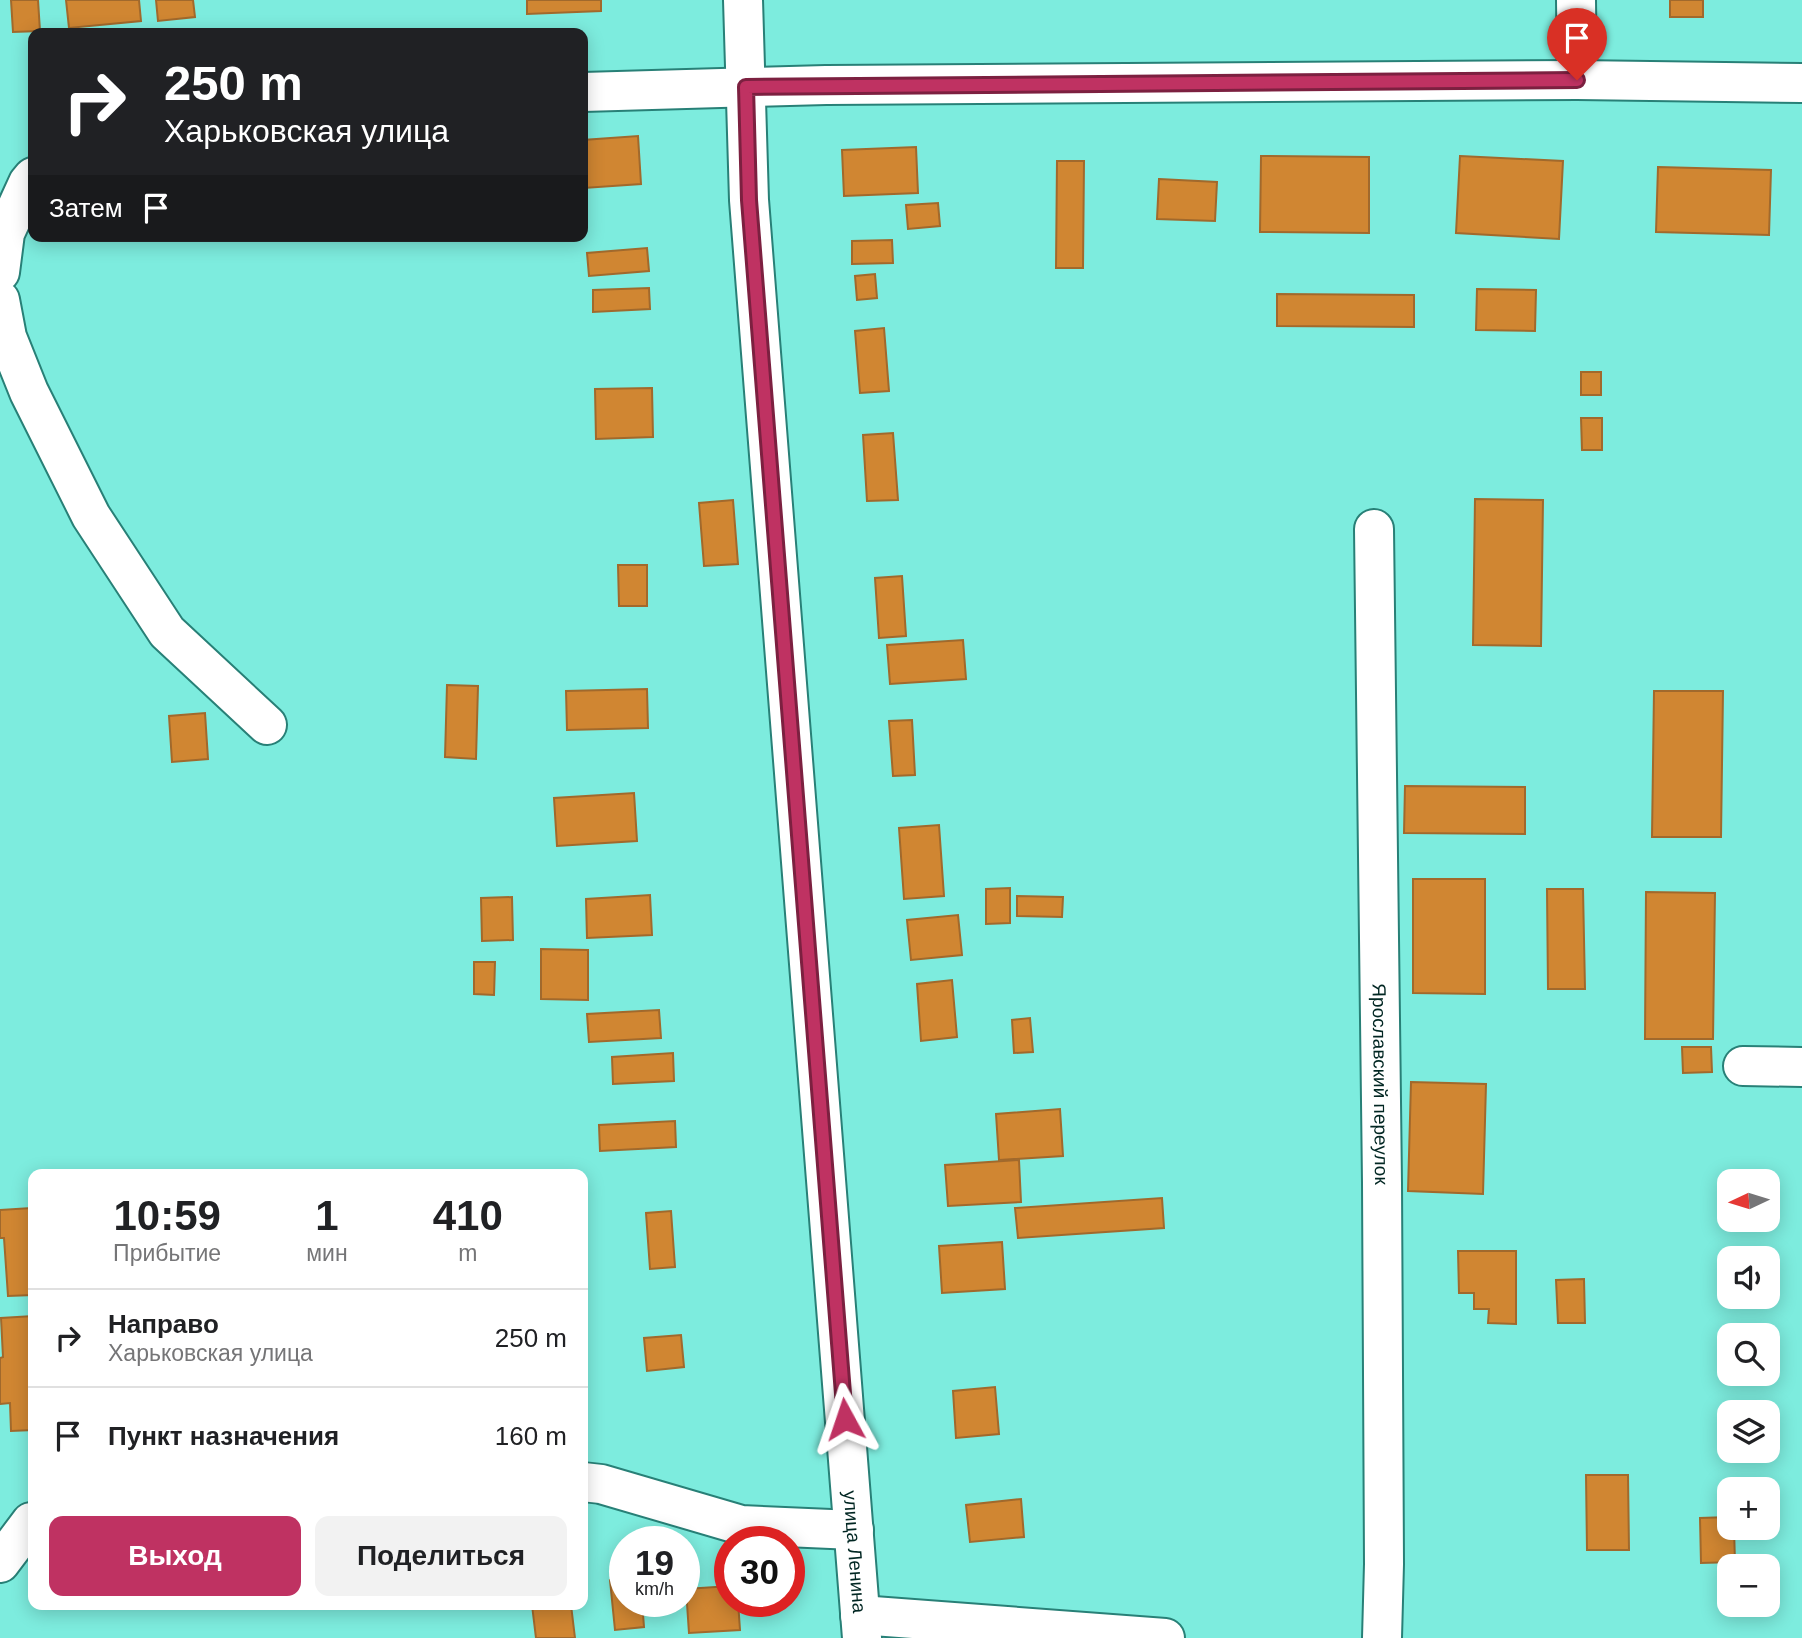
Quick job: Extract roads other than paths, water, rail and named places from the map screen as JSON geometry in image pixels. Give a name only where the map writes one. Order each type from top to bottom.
[{"type":"street","name":"улица Ленина","points":[[743,0],[749,200],[861,1626]]},
{"type":"street","points":[[1576,0],[1577,80]]},
{"type":"street","points":[[588,92],[746,87],[1577,80],[1802,83]]},
{"type":"street","points":[[0,272],[5,233],[28,183]]},
{"type":"street","points":[[0,300],[7,337],[29,391],[91,516],[167,632],[267,725]]},
{"type":"street","name":"Ярославский переулок","points":[[1374,530],[1382,1183],[1382,1638]]},
{"type":"street","points":[[1743,1066],[1802,1067]]},
{"type":"street","points":[[588,1483],[741,1525],[854,1530]]},
{"type":"street","points":[[0,1563],[22,1523]]},
{"type":"street","points":[[861,1626],[1165,1638]]}]
